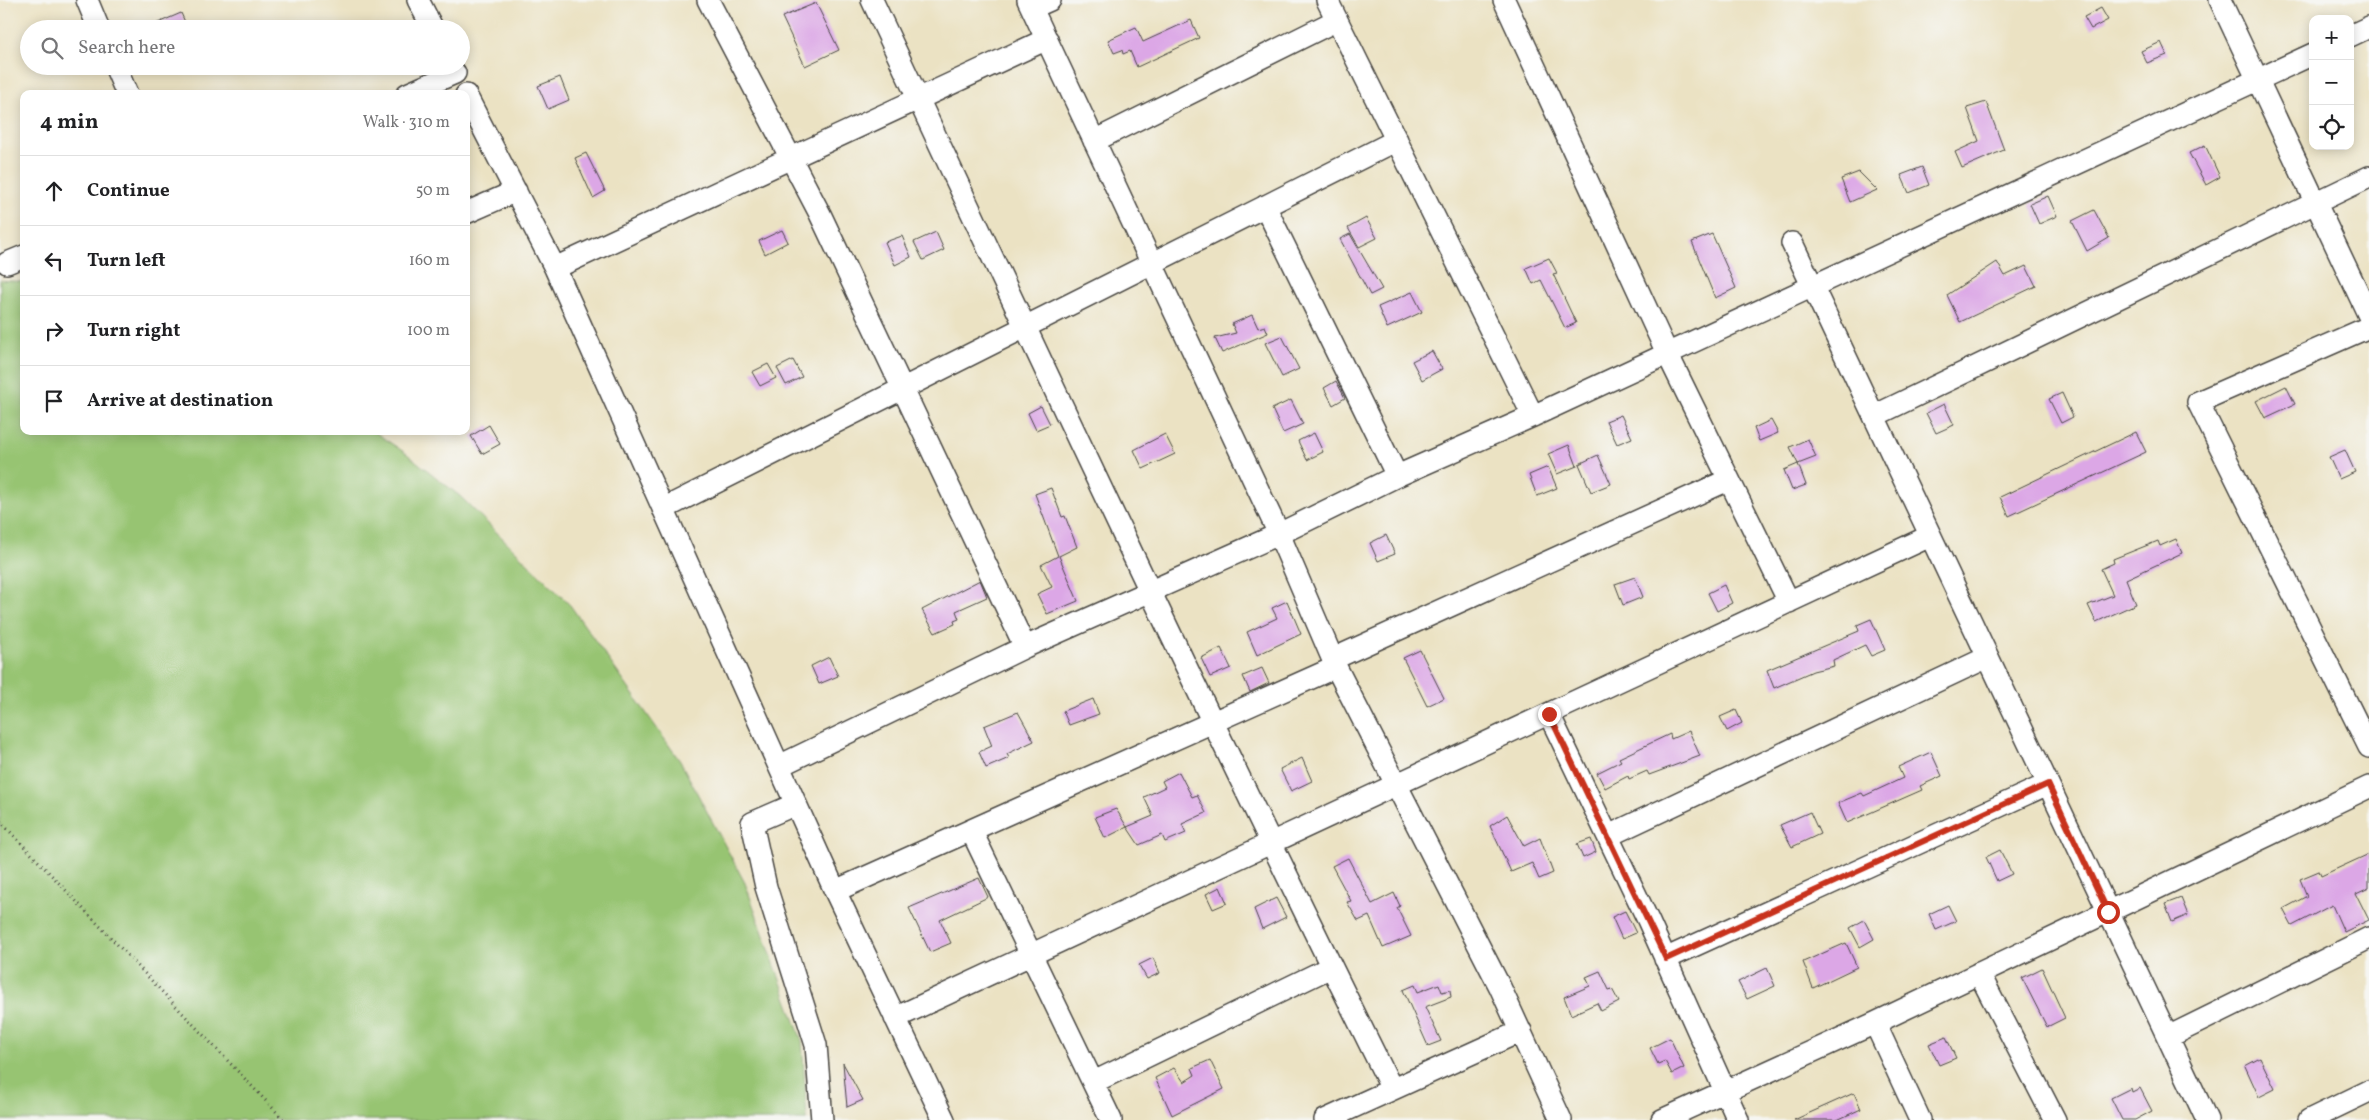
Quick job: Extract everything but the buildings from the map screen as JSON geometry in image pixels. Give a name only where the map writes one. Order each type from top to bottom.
[{"type":"street","points":[[87,0],[95,20]]},
{"type":"street","points":[[418,0],[428,20]]},
{"type":"street","points":[[708,0],[792,158],[1025,647]]},
{"type":"street","points":[[872,0],[1149,592],[1270,844],[1392,1089]]},
{"type":"street","points":[[1327,0],[1533,416]]},
{"type":"street","points":[[1504,0],[1667,353],[1789,602]]},
{"type":"street","points":[[2220,0],[2369,316]]},
{"type":"street","points":[[1037,3],[1046,39],[1279,534],[1334,663],[1521,1031],[1561,1120]]},
{"type":"street","points":[[1094,141],[1338,20]]},
{"type":"street","points":[[2354,34],[2369,27]]},
{"type":"street","points":[[554,268],[1046,39]]},
{"type":"street","points":[[779,766],[1025,647],[1279,534],[1397,476],[1533,416],[2309,56]]},
{"type":"street","points":[[119,75],[125,90]]},
{"type":"street","points":[[415,90],[443,75]]},
{"type":"street","points":[[456,75],[464,90]]},
{"type":"street","points":[[470,102],[554,268],[835,891],[944,1120]]},
{"type":"street","points":[[663,509],[1397,140]]},
{"type":"street","points":[[1874,416],[2369,177]]},
{"type":"street","points":[[470,211],[516,191]]},
{"type":"street","points":[[1265,206],[1397,476]]},
{"type":"street","points":[[1792,243],[2207,1120]]},
{"type":"street","points":[[2369,327],[2198,402],[2369,746]]},
{"type":"street","points":[[835,891],[1212,722],[1334,663],[1728,480]]},
{"type":"street","points":[[895,1018],[1930,536]]},
{"type":"street","points":[[1608,836],[1988,657]]},
{"type":"street","points":[[1549,714],[1666,959],[1738,1120]]},
{"type":"street","points":[[1666,959],[2048,784]]},
{"type":"street","points":[[1662,1120],[1875,1023],[2369,787]]},
{"type":"street","points":[[796,804],[752,824],[766,887],[816,1045],[822,1120]]},
{"type":"street","points":[[971,830],[1111,1120]]},
{"type":"street","points":[[2168,1037],[2369,938]]},
{"type":"street","points":[[1094,1082],[1331,967]]},
{"type":"street","points":[[1979,973],[2055,1120]]},
{"type":"street","points":[[1875,1023],[1920,1120]]},
{"type":"street","points":[[1325,1120],[1521,1031]]},
{"type":"street","points":[[2310,1120],[2369,1091]]},
{"type":"path","points":[[0,821],[284,1120]]},
{"type":"green space","points":[[0,280],[20,282],[20,435],[379,435],[407,454],[461,497],[570,605],[680,761],[745,883],[802,1041],[807,1120],[0,1120]]},
{"type":"route","points":[[1549,714],[1573,760],[1666,959],[2048,784],[2108,912]]}]
